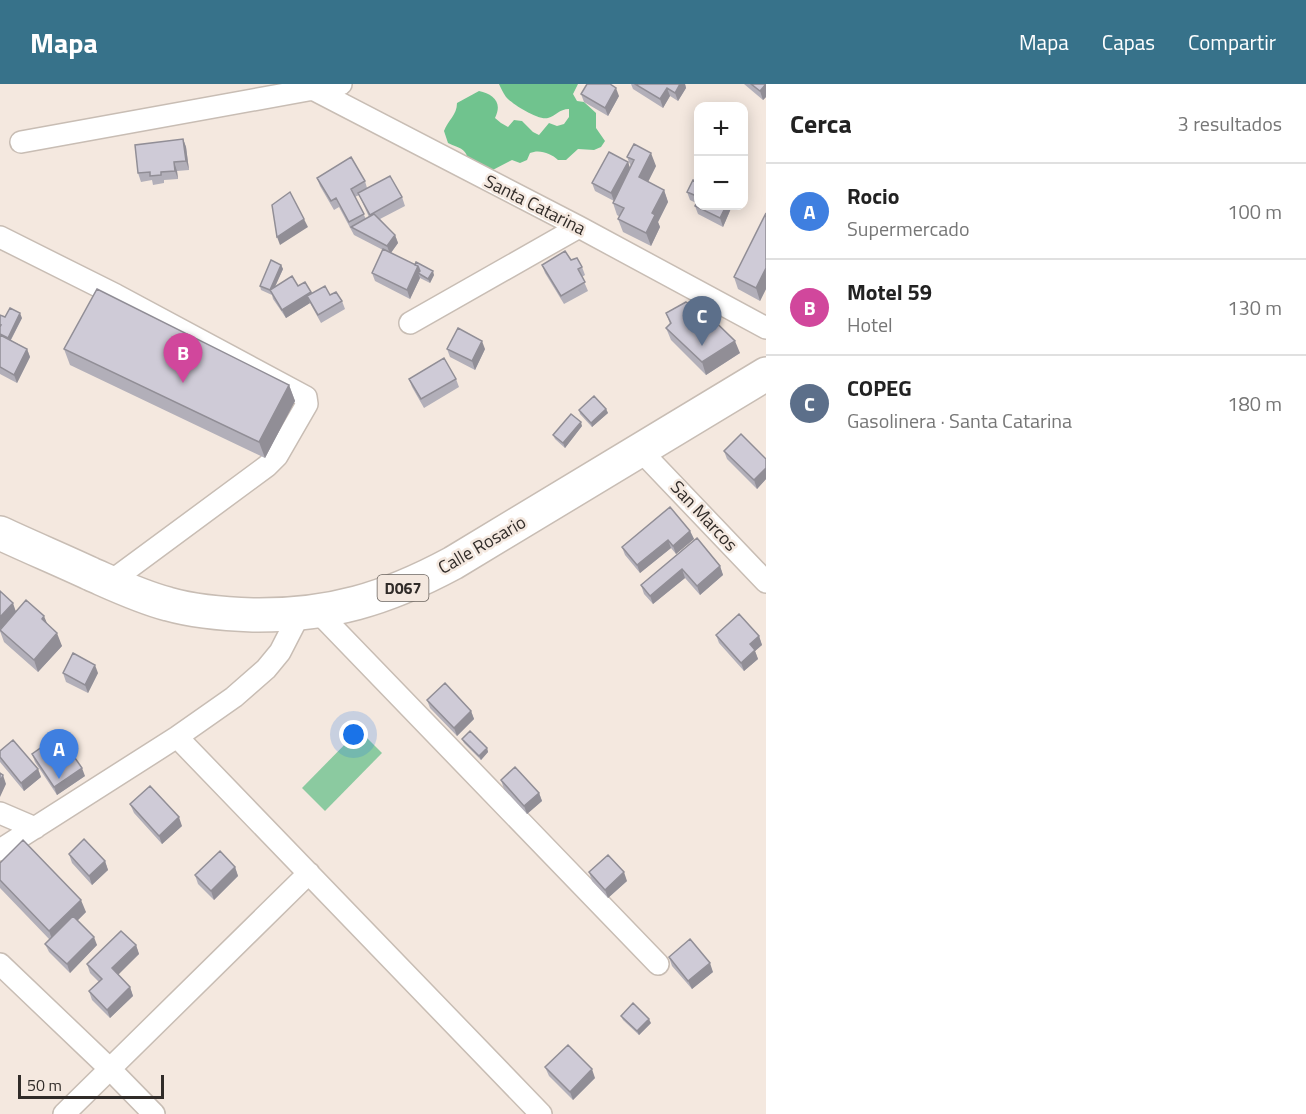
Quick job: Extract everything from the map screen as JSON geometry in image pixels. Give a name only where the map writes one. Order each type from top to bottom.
[{"type":"main road","name":"Calle Rosario","points":[[0,533],[110,582],[167,604],[201,612],[308,613],[358,604],[422,580],[641,451],[766,374]]},
{"type":"street","points":[[21,142],[307,86],[341,84]]},
{"type":"street","name":"Santa Catarina","points":[[307,86],[579,227],[766,328]]},
{"type":"street","points":[[410,323],[579,227]]},
{"type":"street","points":[[0,237],[306,397],[307,404],[277,456],[267,466],[110,582]]},
{"type":"street","name":"San Marcos","points":[[641,451],[766,582]]},
{"type":"street","points":[[0,850],[177,737],[234,697],[266,669],[308,613],[658,964]]},
{"type":"street","points":[[177,737],[541,1114]]},
{"type":"street","points":[[0,813],[34,828]]},
{"type":"street","points":[[64,1114],[309,873]]},
{"type":"street","points":[[0,964],[154,1114]]},
{"type":"green space","points":[[499,84],[578,84],[573,94],[577,101],[584,102],[596,113],[596,128],[605,141],[601,147],[594,150],[578,149],[566,160],[558,160],[545,152],[537,151],[530,153],[527,160],[520,163],[512,160],[485,174],[468,164],[465,152],[448,143],[444,131],[456,111],[457,103],[479,91],[484,92],[497,103],[495,118],[501,123],[508,127],[514,120],[522,121],[539,135],[549,123],[557,126],[564,124],[569,117],[569,109],[548,118],[532,115],[509,100]]},
{"type":"green space","points":[[359,730],[382,753],[325,811],[302,788]]},
{"type":"building","points":[[587,84],[610,84],[616,88],[605,108],[581,94]]},
{"type":"building","points":[[635,84],[680,84],[675,93],[667,88],[660,99]]},
{"type":"building","points":[[751,84],[766,84],[760,91]]},
{"type":"building","points":[[183,139],[186,161],[174,162],[175,171],[150,176],[150,172],[138,173],[135,145]]},
{"type":"building","points":[[634,144],[651,153],[639,177],[664,190],[652,213],[655,215],[646,233],[618,219],[624,208],[613,203],[634,160],[627,157]]},
{"type":"building","points":[[609,152],[628,162],[611,193],[592,183]]},
{"type":"building","points":[[351,157],[365,181],[351,189],[364,214],[349,222],[336,198],[331,201],[317,178]]},
{"type":"building","points":[[390,176],[402,197],[370,215],[358,193]]},
{"type":"building","points":[[693,180],[694,180],[694,195],[687,192]]},
{"type":"building","points":[[290,192],[304,219],[277,237],[272,205]]},
{"type":"building","points":[[703,210],[724,210],[720,218]]},
{"type":"building","points":[[766,213],[766,268],[756,288],[734,277]]},
{"type":"building","points":[[374,214],[395,235],[387,246],[351,227]]},
{"type":"building","points":[[383,249],[418,266],[407,290],[372,273]]},
{"type":"building","points":[[565,251],[571,260],[577,258],[582,267],[578,269],[585,282],[561,296],[542,265]]},
{"type":"building","points":[[271,260],[281,265],[270,290],[260,286]]},
{"type":"building","points":[[416,262],[433,271],[428,279],[418,273],[420,271],[415,265]]},
{"type":"building","points":[[292,276],[298,286],[305,282],[311,292],[282,310],[270,290]]},
{"type":"building","points":[[325,286],[330,295],[336,292],[342,301],[318,315],[307,296]]},
{"type":"building","points":[[97,289],[289,385],[259,442],[64,349]]},
{"type":"building","points":[[686,302],[695,308],[699,306],[735,341],[702,362],[666,328],[671,323],[666,313]]},
{"type":"building","points":[[10,308],[20,313],[8,338],[0,334],[0,315],[5,317]]},
{"type":"building","points":[[458,328],[482,341],[472,361],[447,349]]},
{"type":"building","points":[[0,335],[27,349],[14,375],[0,367]]},
{"type":"building","points":[[444,358],[456,379],[421,399],[409,379]]},
{"type":"building","points":[[594,396],[606,409],[591,423],[579,410]]},
{"type":"building","points":[[571,414],[581,422],[563,443],[553,435]]},
{"type":"building","points":[[741,434],[766,459],[766,468],[754,480],[724,451]]},
{"type":"building","points":[[670,507],[690,531],[673,546],[668,540],[637,565],[622,547]]},
{"type":"building","points":[[697,538],[720,566],[697,586],[682,569],[650,596],[641,585]]},
{"type":"building","points":[[0,591],[13,603],[0,617]]},
{"type":"building","points":[[26,600],[44,616],[42,619],[57,633],[34,660],[0,630]]},
{"type":"building","points":[[739,614],[759,636],[750,644],[755,650],[741,663],[716,635]]},
{"type":"building","points":[[73,653],[95,665],[85,685],[63,673]]},
{"type":"building","points":[[445,683],[471,711],[454,728],[427,700]]},
{"type":"building","points":[[470,731],[487,748],[479,756],[462,739]]},
{"type":"building","points":[[59,735],[82,768],[54,787],[32,754]]},
{"type":"building","points":[[13,740],[38,769],[21,783],[0,757],[0,751]]},
{"type":"building","points":[[515,767],[539,793],[524,806],[501,780]]},
{"type":"building","points":[[150,786],[179,817],[159,836],[130,804]]},
{"type":"building","points":[[84,839],[105,861],[89,876],[69,854]]},
{"type":"building","points":[[23,840],[81,900],[49,931],[0,880],[0,863]]},
{"type":"building","points":[[220,851],[235,867],[211,891],[195,875]]},
{"type":"building","points":[[608,855],[624,872],[605,890],[589,872]]},
{"type":"building","points":[[73,916],[94,937],[67,964],[45,944]]},
{"type":"building","points":[[121,931],[136,945],[112,968],[130,987],[107,1010],[89,991],[102,979],[87,964]]},
{"type":"building","points":[[690,939],[710,963],[688,981],[669,957]]},
{"type":"building","points":[[633,1003],[649,1019],[637,1031],[621,1016]]},
{"type":"building","points":[[568,1045],[592,1069],[570,1092],[545,1067]]},
{"type":"place","name":"COPEG","points":[[702,346]]},
{"type":"place","name":"Motel 59","points":[[183,383]]},
{"type":"place","name":"Rocio","points":[[59,779]]}]
